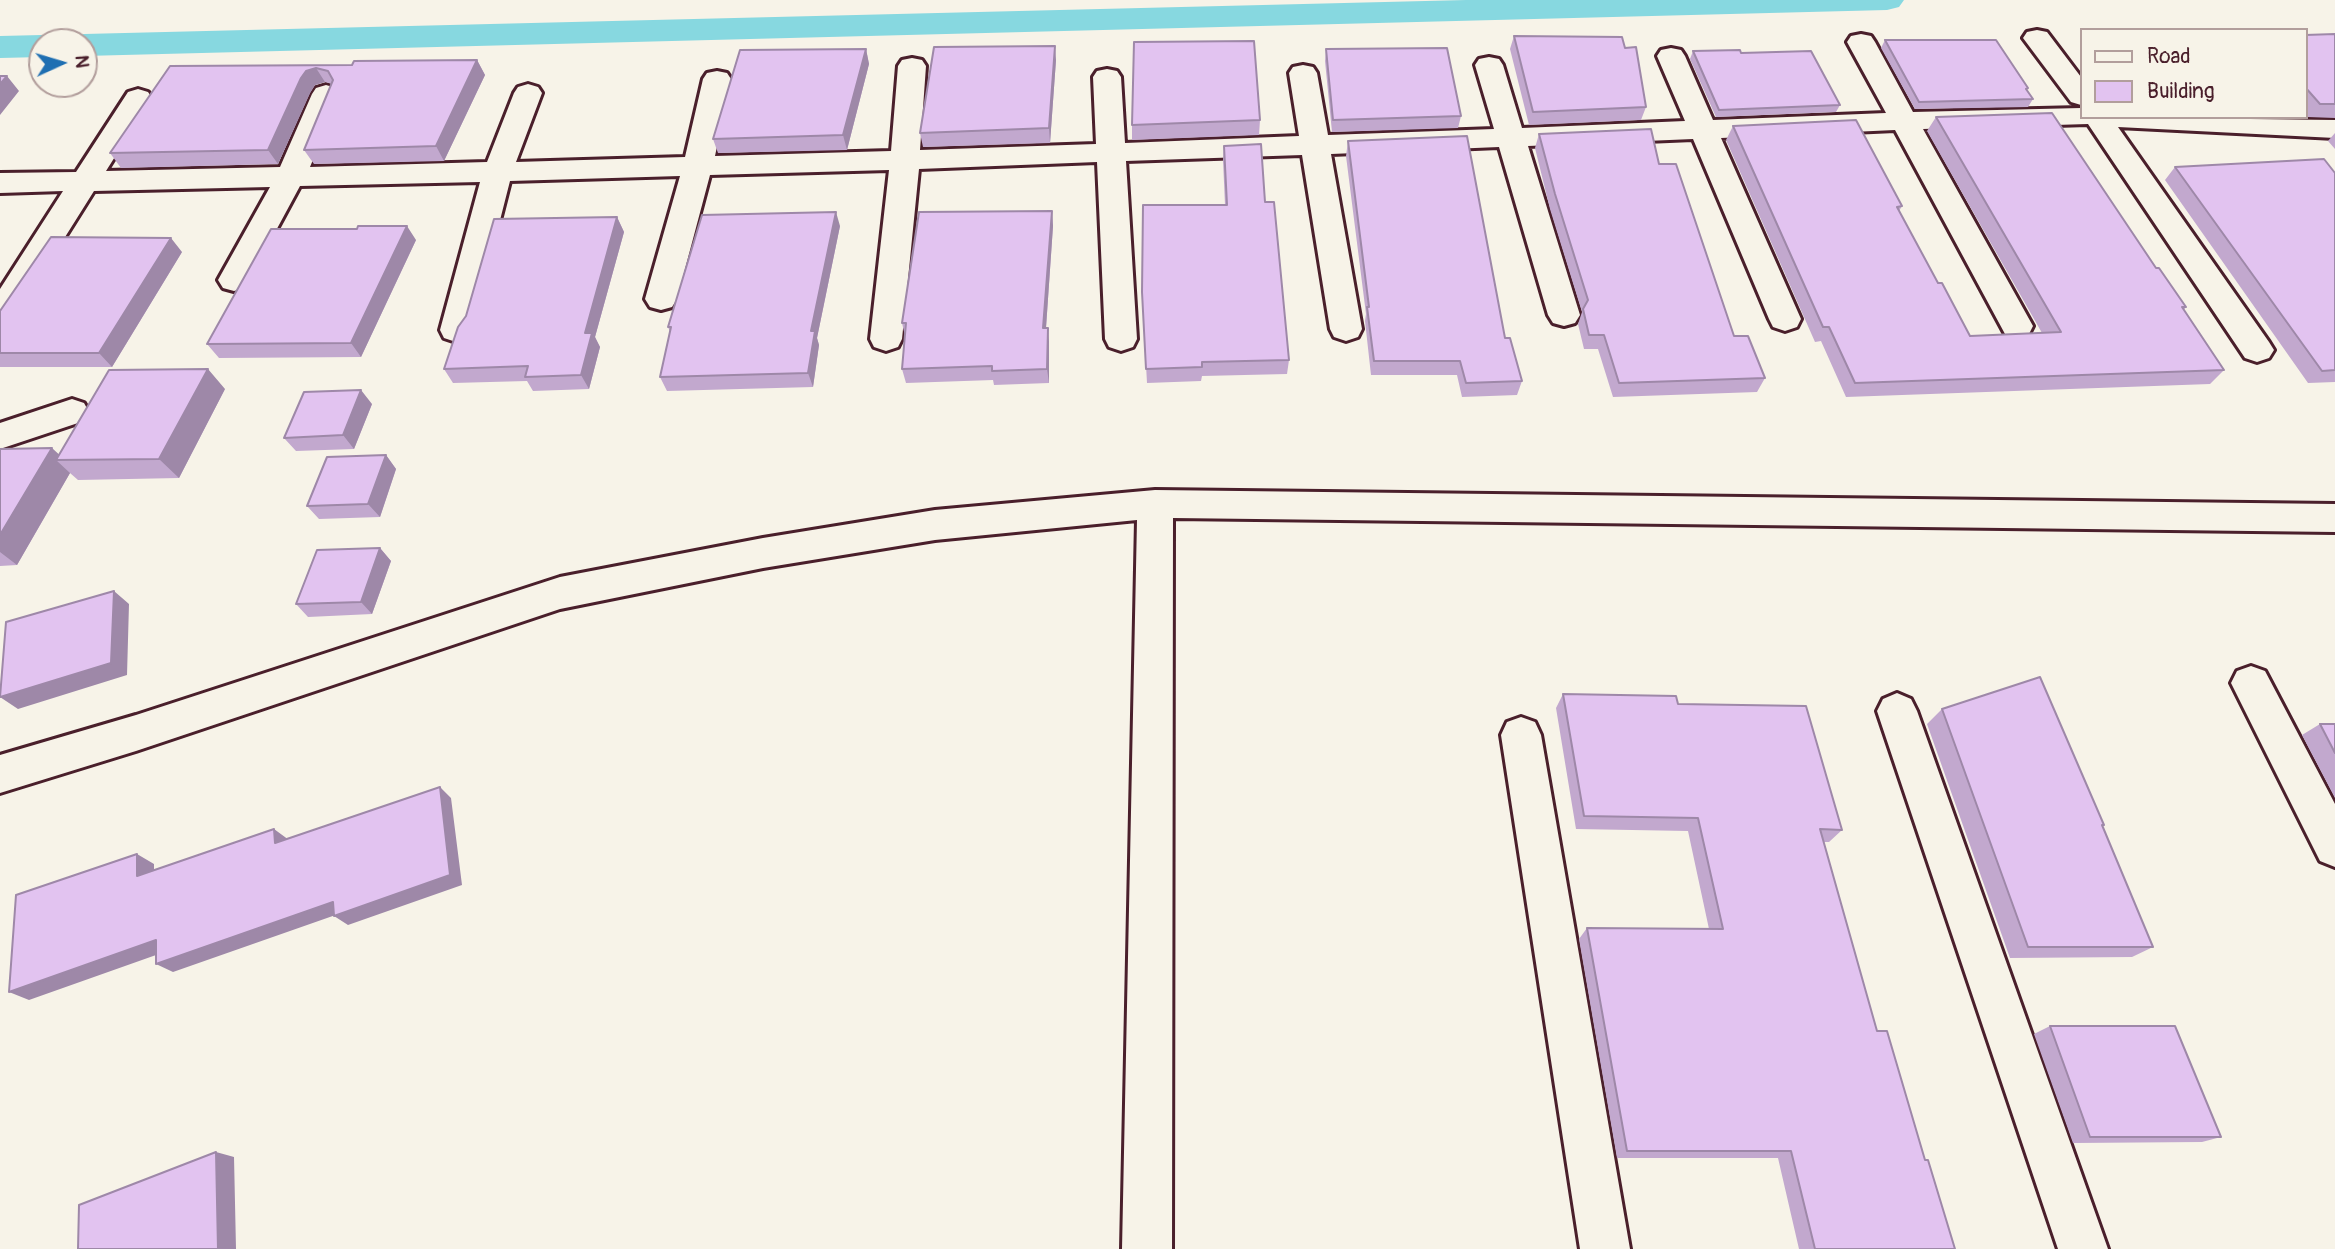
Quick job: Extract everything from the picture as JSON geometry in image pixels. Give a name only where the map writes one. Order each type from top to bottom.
[{"type":"street","points":[[2037,38],[2080,95]]},
{"type":"street","points":[[1861,43],[2017,326]]},
{"type":"street","points":[[1671,56],[1785,319]]},
{"type":"street","points":[[1489,65],[1564,315]]},
{"type":"street","points":[[886,339],[912,66]]},
{"type":"street","points":[[1303,73],[1346,329]]},
{"type":"street","points":[[1107,77],[1121,339]]},
{"type":"street","points":[[661,299],[698,165],[717,79]]},
{"type":"street","points":[[456,330],[498,170],[528,93]]},
{"type":"street","points":[[234,280],[290,178],[327,94]]},
{"type":"street","points":[[0,315],[138,98]]},
{"type":"street","points":[[0,183],[290,178],[2080,117]]},
{"type":"street","points":[[2098,119],[2257,350]]},
{"type":"street","points":[[2166,119],[2292,123],[2335,129]]},
{"type":"street","points":[[2292,123],[2320,158]]},
{"type":"street","points":[[0,436],[72,412]]},
{"type":"street","points":[[0,775],[560,593],[763,553],[935,525],[1154,504],[2335,518]]},
{"type":"street","points":[[1147,1249],[1154,504]]},
{"type":"street","points":[[2251,683],[2335,847]]},
{"type":"street","points":[[1896,711],[2083,1249]]},
{"type":"street","points":[[1521,735],[1605,1249]]},
{"type":"building","points":[[2335,34],[2335,104],[2320,104],[2307,89],[2307,35]]},
{"type":"building","points":[[1514,36],[1622,37],[1625,48],[1636,47],[1646,107],[1533,112]]},
{"type":"building","points":[[1885,40],[1996,40],[2033,99],[1919,102]]},
{"type":"building","points":[[1254,41],[1260,120],[1132,125],[1134,42]]},
{"type":"building","points":[[1055,46],[1049,128],[920,133],[934,47]]},
{"type":"building","points":[[1447,48],[1461,116],[1333,120],[1326,49]]},
{"type":"building","points":[[866,49],[843,135],[713,139],[740,50]]},
{"type":"building","points":[[1740,50],[1741,53],[1811,51],[1840,105],[1719,110],[1693,51]]},
{"type":"building","points":[[477,60],[436,146],[304,150],[333,80],[328,71],[316,68],[306,71],[301,78],[268,150],[110,153],[170,66],[352,65],[354,61]]},
{"type":"building","points":[[2052,113],[2156,268],[2159,268],[2186,307],[2182,307],[2224,370],[1855,383],[1829,327],[1823,327],[1733,126],[1856,120],[1902,206],[1897,207],[1970,336],[2061,332],[1936,117]]},
{"type":"building","points":[[1651,129],[1659,164],[1676,164],[1734,336],[1748,336],[1765,378],[1619,383],[1604,335],[1589,335],[1583,309],[1588,300],[1539,134]]},
{"type":"building","points":[[1467,136],[1505,338],[1510,338],[1522,381],[1466,383],[1460,361],[1374,361],[1348,141]]},
{"type":"building","points":[[1261,144],[1265,202],[1274,202],[1289,360],[1202,362],[1202,367],[1146,369],[1142,292],[1143,205],[1227,205],[1224,146]]},
{"type":"building","points":[[2324,159],[2335,173],[2335,370],[2322,371],[2175,167]]},
{"type":"building","points":[[1052,211],[1043,328],[1048,328],[1047,369],[992,371],[992,366],[902,369],[906,323],[902,323],[919,212]]},
{"type":"building","points":[[836,212],[811,331],[815,331],[808,373],[660,377],[671,327],[668,327],[702,215]]},
{"type":"building","points":[[617,217],[585,333],[592,333],[581,375],[525,377],[528,366],[444,369],[458,327],[466,316],[494,219]]},
{"type":"building","points":[[358,226],[407,226],[351,343],[207,344],[271,229],[357,229]]},
{"type":"building","points":[[51,237],[171,238],[99,353],[0,353],[0,311]]},
{"type":"building","points":[[208,369],[159,459],[56,460],[109,370]]},
{"type":"building","points":[[361,390],[343,435],[284,438],[304,392]]},
{"type":"building","points":[[52,448],[0,535],[0,449]]},
{"type":"building","points":[[386,455],[368,504],[307,506],[327,457]]},
{"type":"building","points":[[380,548],[361,602],[296,604],[317,550]]},
{"type":"building","points":[[114,591],[111,663],[0,697],[6,622]]},
{"type":"building","points":[[2040,677],[2153,947],[2028,947],[1942,709]]},
{"type":"building","points":[[1563,694],[1676,696],[1678,704],[1806,706],[1842,830],[1820,829],[1877,1031],[1887,1031],[1925,1160],[1928,1160],[1955,1249],[1815,1249],[1791,1151],[1627,1151],[1587,928],[1723,929],[1698,818],[1584,816]]},
{"type":"building","points":[[2320,724],[2335,724],[2335,753]]},
{"type":"building","points":[[440,787],[450,875],[334,916],[333,902],[156,964],[156,940],[9,992],[16,895],[137,854],[137,876],[274,829],[275,843]]},
{"type":"building","points":[[2050,1026],[2175,1026],[2221,1137],[2090,1137]]},
{"type":"building","points":[[216,1152],[218,1249],[78,1249],[79,1205]]},
{"type":"waterway","points":[[98,45],[1887,0]]},
{"type":"waterway","points":[[0,47],[28,46]]}]
